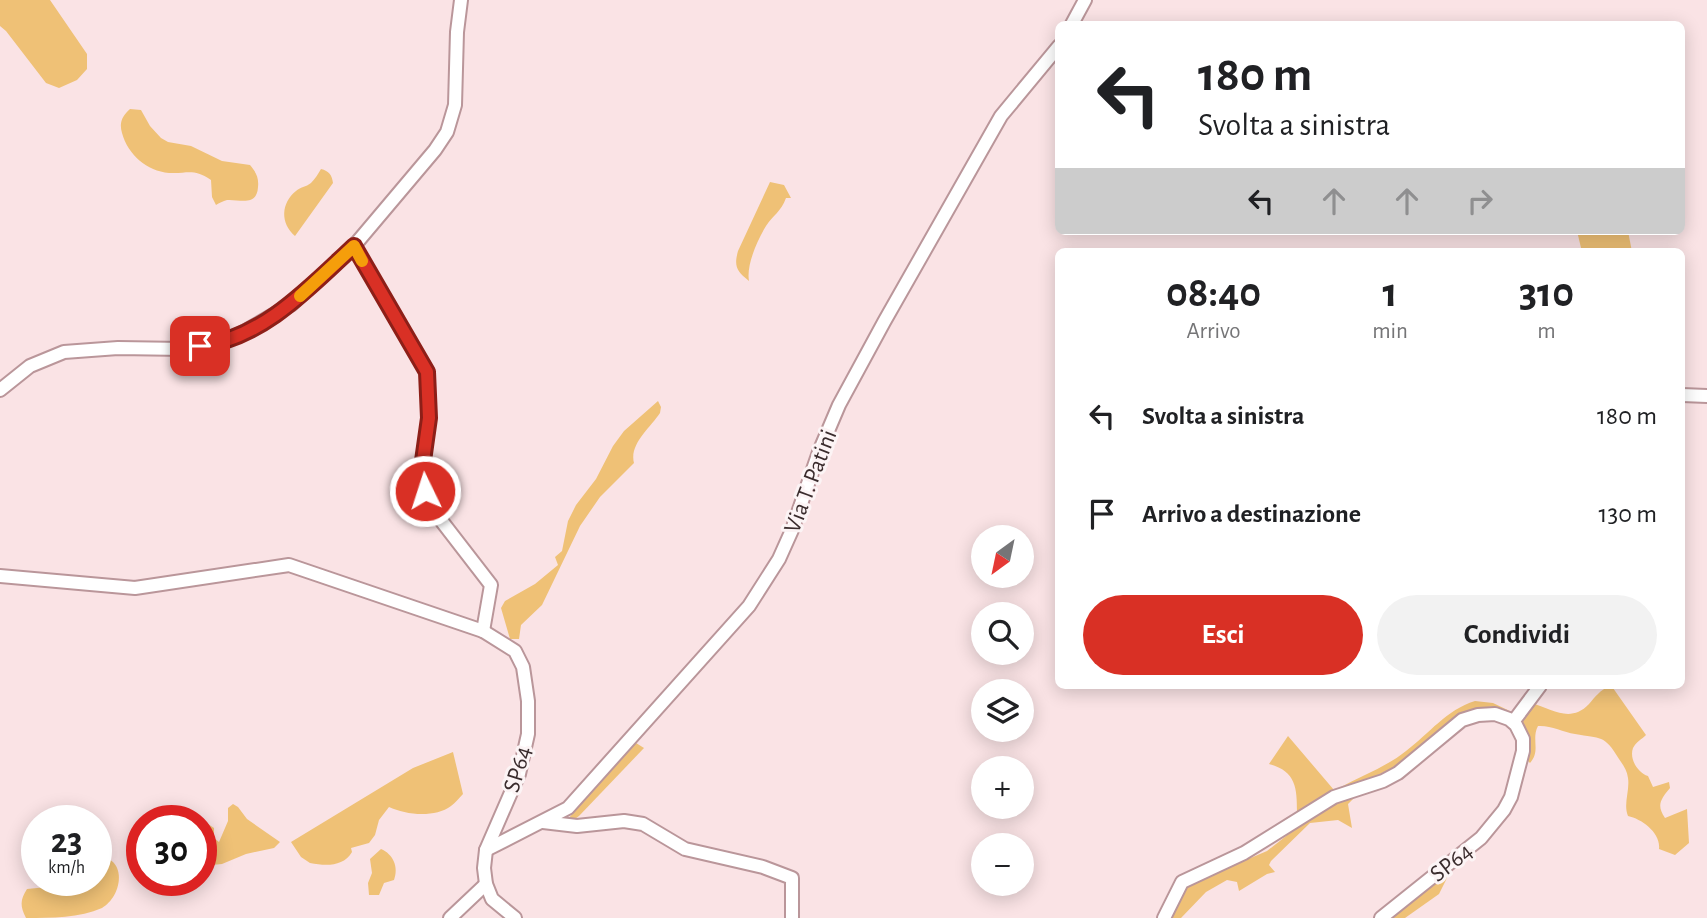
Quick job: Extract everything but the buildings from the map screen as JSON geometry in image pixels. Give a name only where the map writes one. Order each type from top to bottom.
[{"type":"street","points":[[0,390],[30,366],[64,352],[118,348],[184,349],[216,344],[242,333],[292,304],[354,246],[447,132],[454,105],[461,0]]},
{"type":"street","points":[[1074,21],[1085,0]]},
{"type":"street","name":"Via T. Patini","points":[[486,850],[568,808],[748,607],[779,559],[792,530],[818,452],[839,405],[884,323],[1001,117],[1055,51]]},
{"type":"street","points":[[354,246],[427,372],[429,418],[421,475],[430,506],[491,585],[483,631]]},
{"type":"street","points":[[1685,395],[1707,396]]},
{"type":"street","name":"SP64","points":[[0,576],[135,588],[289,565],[483,631],[515,651],[523,667],[528,701],[527,734],[519,774],[486,850],[486,884]]},
{"type":"street","points":[[1164,918],[1182,882],[1244,853],[1334,797],[1383,781],[1398,773],[1462,720],[1495,714],[1513,722],[1537,689]]},
{"type":"street","name":"SP64","points":[[1381,918],[1481,838],[1497,821],[1511,797],[1523,751],[1523,739],[1513,722]]},
{"type":"street","points":[[543,822],[577,826],[624,821],[643,824],[685,849],[786,875],[792,878],[792,918]]},
{"type":"street","points":[[450,918],[486,884],[492,899],[507,916]]},
{"type":"shaded area","points":[[0,0],[50,0],[87,54],[87,69],[77,80],[59,88],[46,83],[0,26]]},
{"type":"shaded area","points":[[130,109],[141,110],[150,126],[168,142],[191,146],[222,161],[250,165],[258,181],[257,193],[251,200],[227,200],[216,205],[212,197],[211,180],[205,176],[161,172],[146,165],[134,155],[122,133],[122,120]]},
{"type":"shaded area","points":[[321,169],[330,174],[333,183],[295,236],[285,219],[287,201],[298,190],[311,183]]},
{"type":"shaded area","points":[[770,182],[784,185],[791,198],[786,198],[760,238],[751,260],[749,281],[737,268],[738,251]]},
{"type":"shaded area","points":[[1578,235],[1629,235],[1631,248],[1581,248]]},
{"type":"shaded area","points":[[658,401],[660,413],[637,443],[634,463],[600,497],[580,526],[542,605],[521,625],[519,639],[510,639],[501,608],[505,601],[535,584],[558,565],[555,557],[562,551],[568,521],[576,505],[596,479],[624,431]]},
{"type":"shaded area","points":[[1614,689],[1646,735],[1633,748],[1632,757],[1635,765],[1648,776],[1653,787],[1669,782],[1670,788],[1660,806],[1665,818],[1687,809],[1689,843],[1675,855],[1659,849],[1654,832],[1639,820],[1628,816],[1627,772],[1605,741],[1538,726],[1535,754],[1530,763],[1526,759],[1521,718],[1532,703],[1569,714],[1582,710],[1601,692]]},
{"type":"shaded area","points":[[1475,701],[1493,703],[1514,713],[1491,707],[1461,714],[1394,767],[1339,788],[1398,757],[1455,710]]},
{"type":"shaded area","points":[[1288,736],[1334,790],[1297,812],[1295,788],[1290,776],[1269,764]]},
{"type":"shaded area","points":[[636,743],[644,748],[579,816],[572,821],[567,820]]},
{"type":"shaded area","points":[[453,752],[463,794],[444,810],[420,814],[389,807],[379,820],[375,835],[369,843],[351,848],[352,852],[348,857],[339,863],[310,863],[301,857],[291,842],[413,768]]},
{"type":"shaded area","points":[[1358,794],[1348,804],[1352,828],[1338,820],[1310,823],[1271,861],[1269,865],[1275,872],[1239,891],[1237,882],[1227,880],[1206,892],[1181,918],[1167,918],[1185,886],[1267,851],[1305,821],[1335,803]]},
{"type":"shaded area","points":[[233,804],[238,807],[247,819],[280,842],[274,848],[217,864],[217,840],[219,842],[228,821],[228,808]]},
{"type":"shaded area","points":[[381,849],[389,854],[394,862],[394,880],[384,883],[379,895],[369,895],[368,883],[372,873],[370,859]]},
{"type":"shaded area","points":[[112,862],[118,870],[118,887],[109,902],[102,908],[75,916],[26,918],[23,896],[112,896]]},
{"type":"shaded area","points":[[1448,869],[1439,894],[1405,918],[1389,918]]},
{"type":"slow traffic","points":[[300,296],[354,246],[362,261]]},
{"type":"route","points":[[200,346],[216,344],[242,333],[292,304],[354,246],[427,372],[429,418],[421,475],[425,491]]}]
